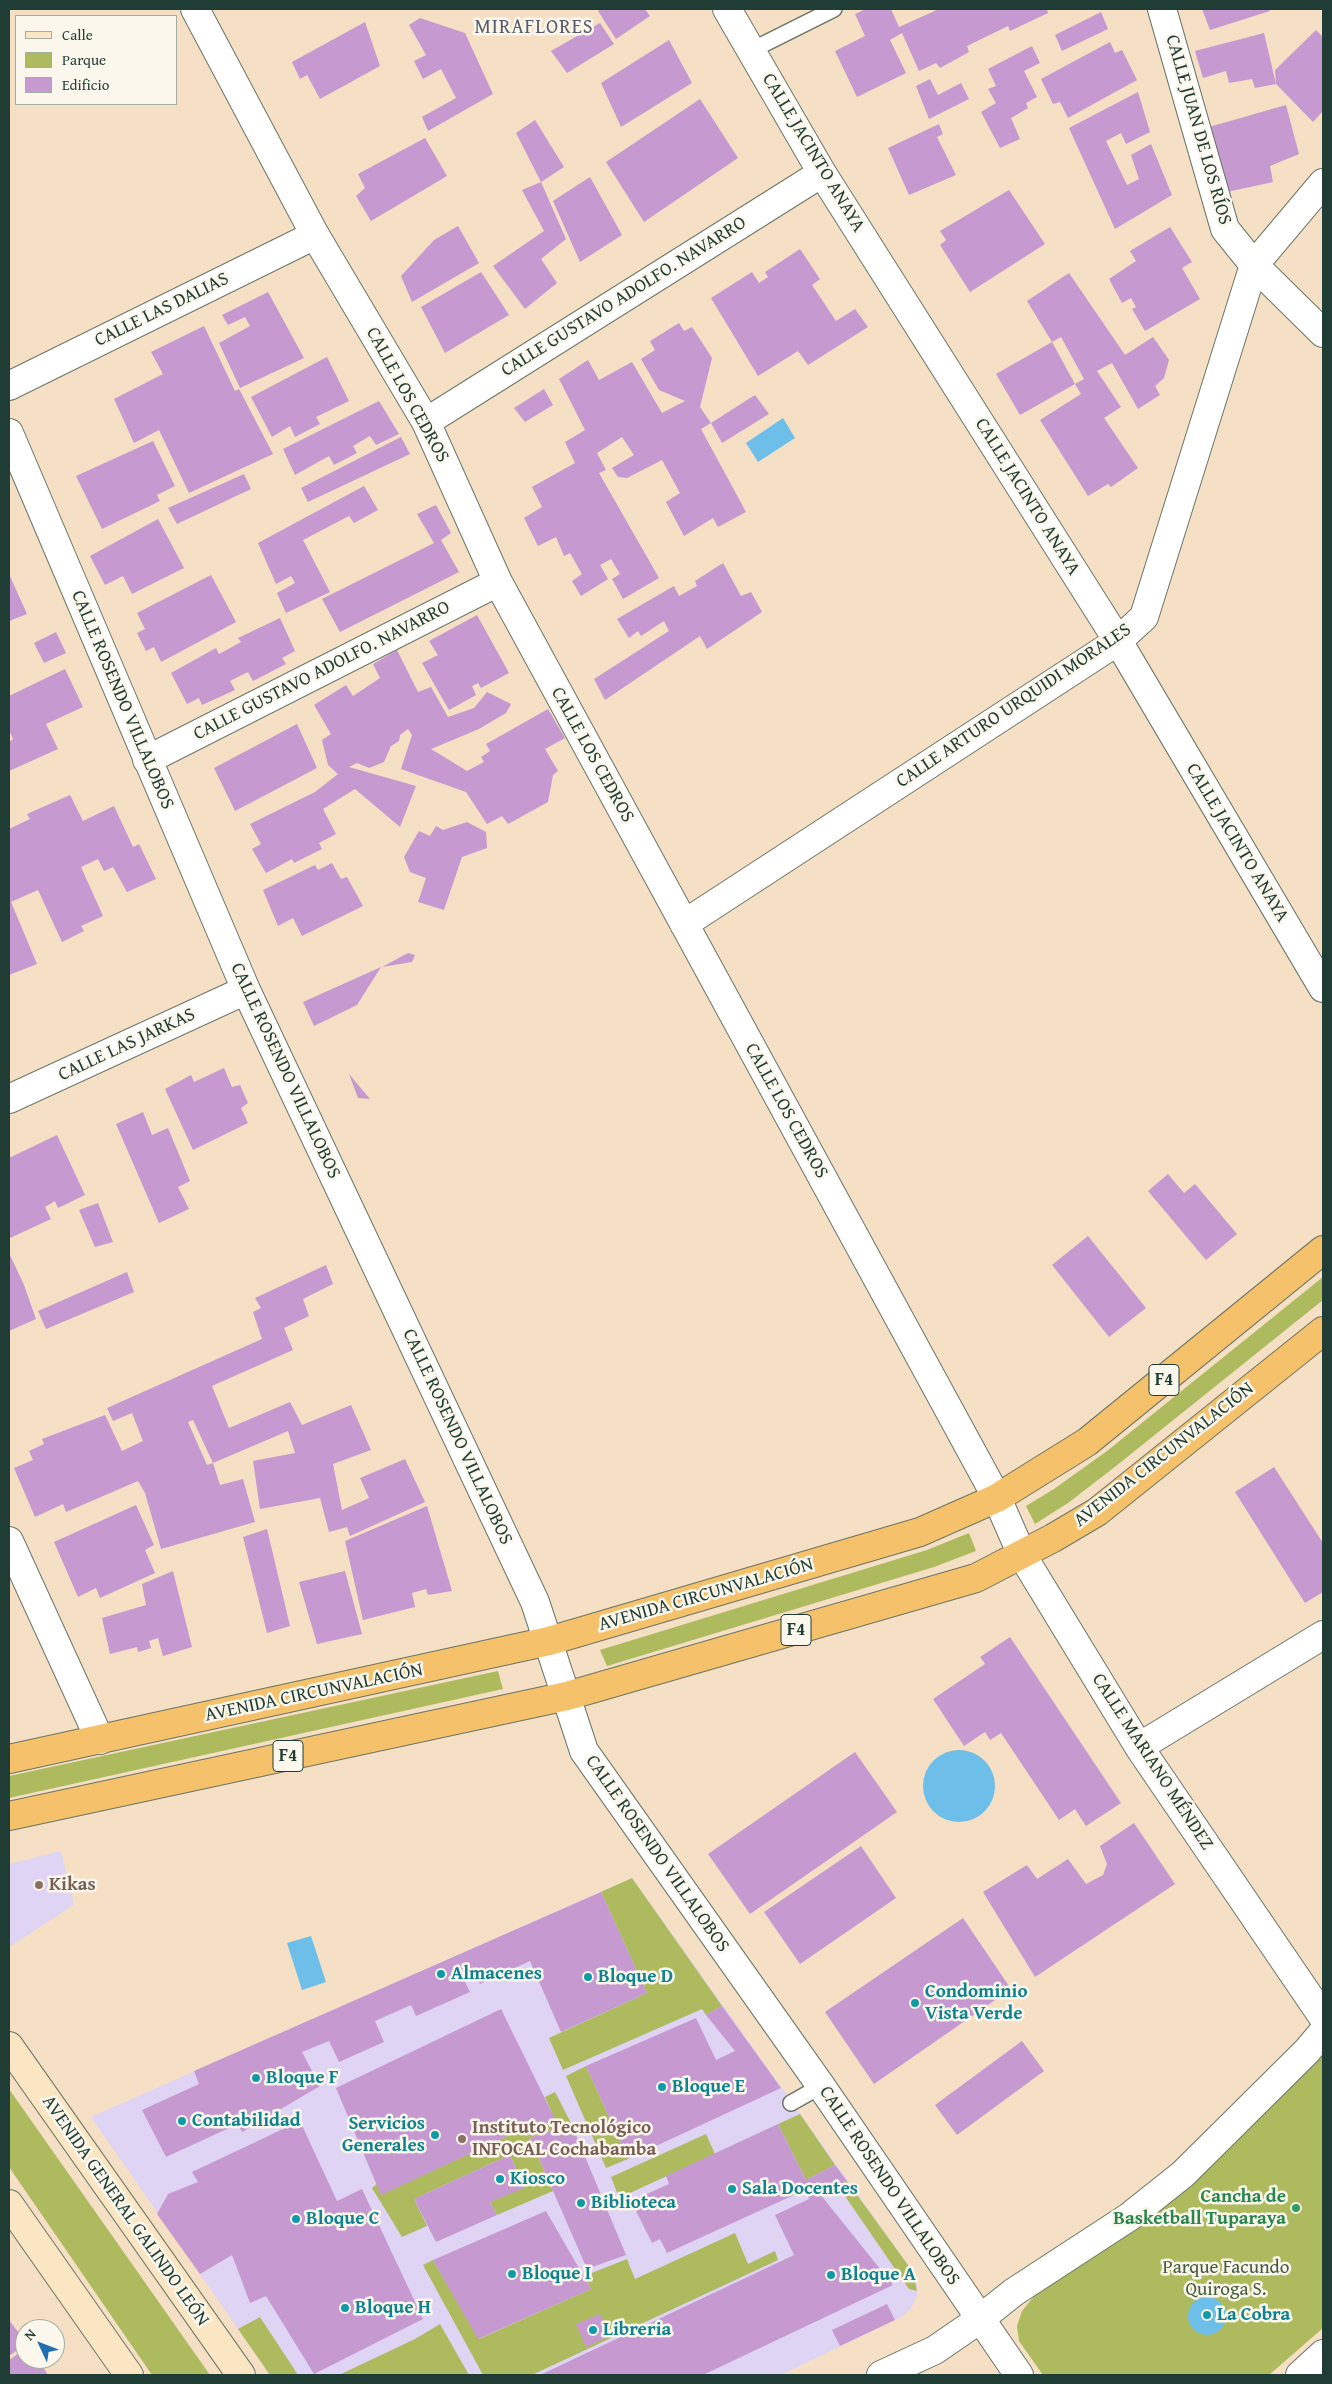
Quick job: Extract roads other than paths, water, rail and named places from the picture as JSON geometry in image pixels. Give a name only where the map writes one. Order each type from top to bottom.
[{"type":"highway","name":"AVENIDA CIRCUNVALACIÓN","points":[[9,1759],[549,1641],[920,1532],[996,1498],[1087,1442],[1323,1250]]},
{"type":"highway","name":"AVENIDA CIRCUNVALACIÓN","points":[[9,1816],[566,1696],[976,1578],[1022,1555],[1097,1512],[1323,1331]]},
{"type":"main road","name":"AVENIDA GENERAL GALINDO LEÓN","points":[[9,2046],[241,2375]]},
{"type":"main road","points":[[9,2204],[129,2375]]},
{"type":"street","name":"CALLE LOS CEDROS","points":[[195,9],[315,235],[426,422],[498,582],[996,1498]]},
{"type":"street","name":"CALLE JACINTO ANAYA","points":[[727,9],[822,173],[1118,641],[1323,988]]},
{"type":"street","name":"CALLE JUAN DE LOS RÍOS","points":[[1162,9],[1225,229],[1254,264],[1323,333]]},
{"type":"street","name":"CALLE GUSTAVO ADOLFO. NAVARRO","points":[[426,422],[822,173]]},
{"type":"street","name":"CALLE ARTURO URQUIDI MORALES","points":[[684,924],[1118,641],[1144,617],[1254,264],[1323,182]]},
{"type":"street","name":"CALLE LAS DALIAS","points":[[9,386],[315,235]]},
{"type":"street","name":"CALLE ROSENDO VILLALOBOS","points":[[9,433],[246,990],[535,1602],[584,1751],[821,2086],[1019,2375]]},
{"type":"street","name":"CALLE GUSTAVO ADOLFO. NAVARRO","points":[[147,760],[498,582]]},
{"type":"street","name":"CALLE LAS JARKAS","points":[[9,1099],[246,990]]},
{"type":"street","name":"CALLE MARIANO MÉNDEZ","points":[[996,1498],[1022,1555],[1139,1747],[1323,2017]]},
{"type":"street","points":[[9,1541],[100,1740]]},
{"type":"street","points":[[1139,1747],[1323,1635]]},
{"type":"street","points":[[881,2375],[935,2350],[980,2319],[1014,2292],[1129,2217],[1184,2174],[1308,2051],[1323,2032]]},
{"type":"street","points":[[1300,2375],[1323,2354]]},
{"type":"lane","points":[[752,50],[834,9]]},
{"type":"lane","points":[[791,2103],[821,2086]]},
{"type":"water","points":[[783,418],[795,438],[758,462],[746,443]]},
{"type":"water","points":[[966,1750],[985,1760],[993,1772],[995,1786],[993,1800],[985,1812],[973,1820],[952,1822],[933,1812],[925,1800],[923,1779],[933,1760],[945,1752]]},
{"type":"water","points":[[311,1936],[326,1982],[302,1990],[287,1943]]},
{"type":"water","points":[[1207,2297],[1220,2303],[1226,2316],[1220,2329],[1207,2335],[1194,2329],[1188,2316],[1194,2303]]},
{"type":"place","name":"Kikas","points":[[39,1885]]},
{"type":"place","name":"Almacenes","points":[[441,1974]]},
{"type":"place","name":"Bloque D","points":[[588,1977]]},
{"type":"place","name":"Condominio Vista Verde","points":[[915,2003]]},
{"type":"place","name":"Bloque F","points":[[256,2078]]},
{"type":"place","name":"Bloque E","points":[[662,2087]]},
{"type":"place","name":"Contabilidad","points":[[182,2121]]},
{"type":"place","name":"Servicios Generales","points":[[435,2135]]},
{"type":"place","name":"Instituto Tecnológico INFOCAL Cochabamba","points":[[462,2139]]},
{"type":"place","name":"Kiosco","points":[[500,2179]]},
{"type":"place","name":"Sala Docentes","points":[[732,2189]]},
{"type":"place","name":"Biblioteca","points":[[581,2203]]},
{"type":"place","name":"Cancha de Basketball Tuparaya","points":[[1296,2208]]},
{"type":"place","name":"Bloque C","points":[[296,2219]]},
{"type":"place","name":"Bloque I","points":[[512,2274]]},
{"type":"place","name":"Bloque A","points":[[831,2275]]},
{"type":"place","name":"Bloque H","points":[[345,2308]]},
{"type":"place","name":"La Cobra","points":[[1207,2315]]},
{"type":"place","name":"Libreria","points":[[593,2330]]},
{"type":"district","name":"MIRAFLORES","points":[[534,28]]},
{"type":"park label","name":"Parque Facundo Quiroga S.","points":[[1226,2279]]}]
